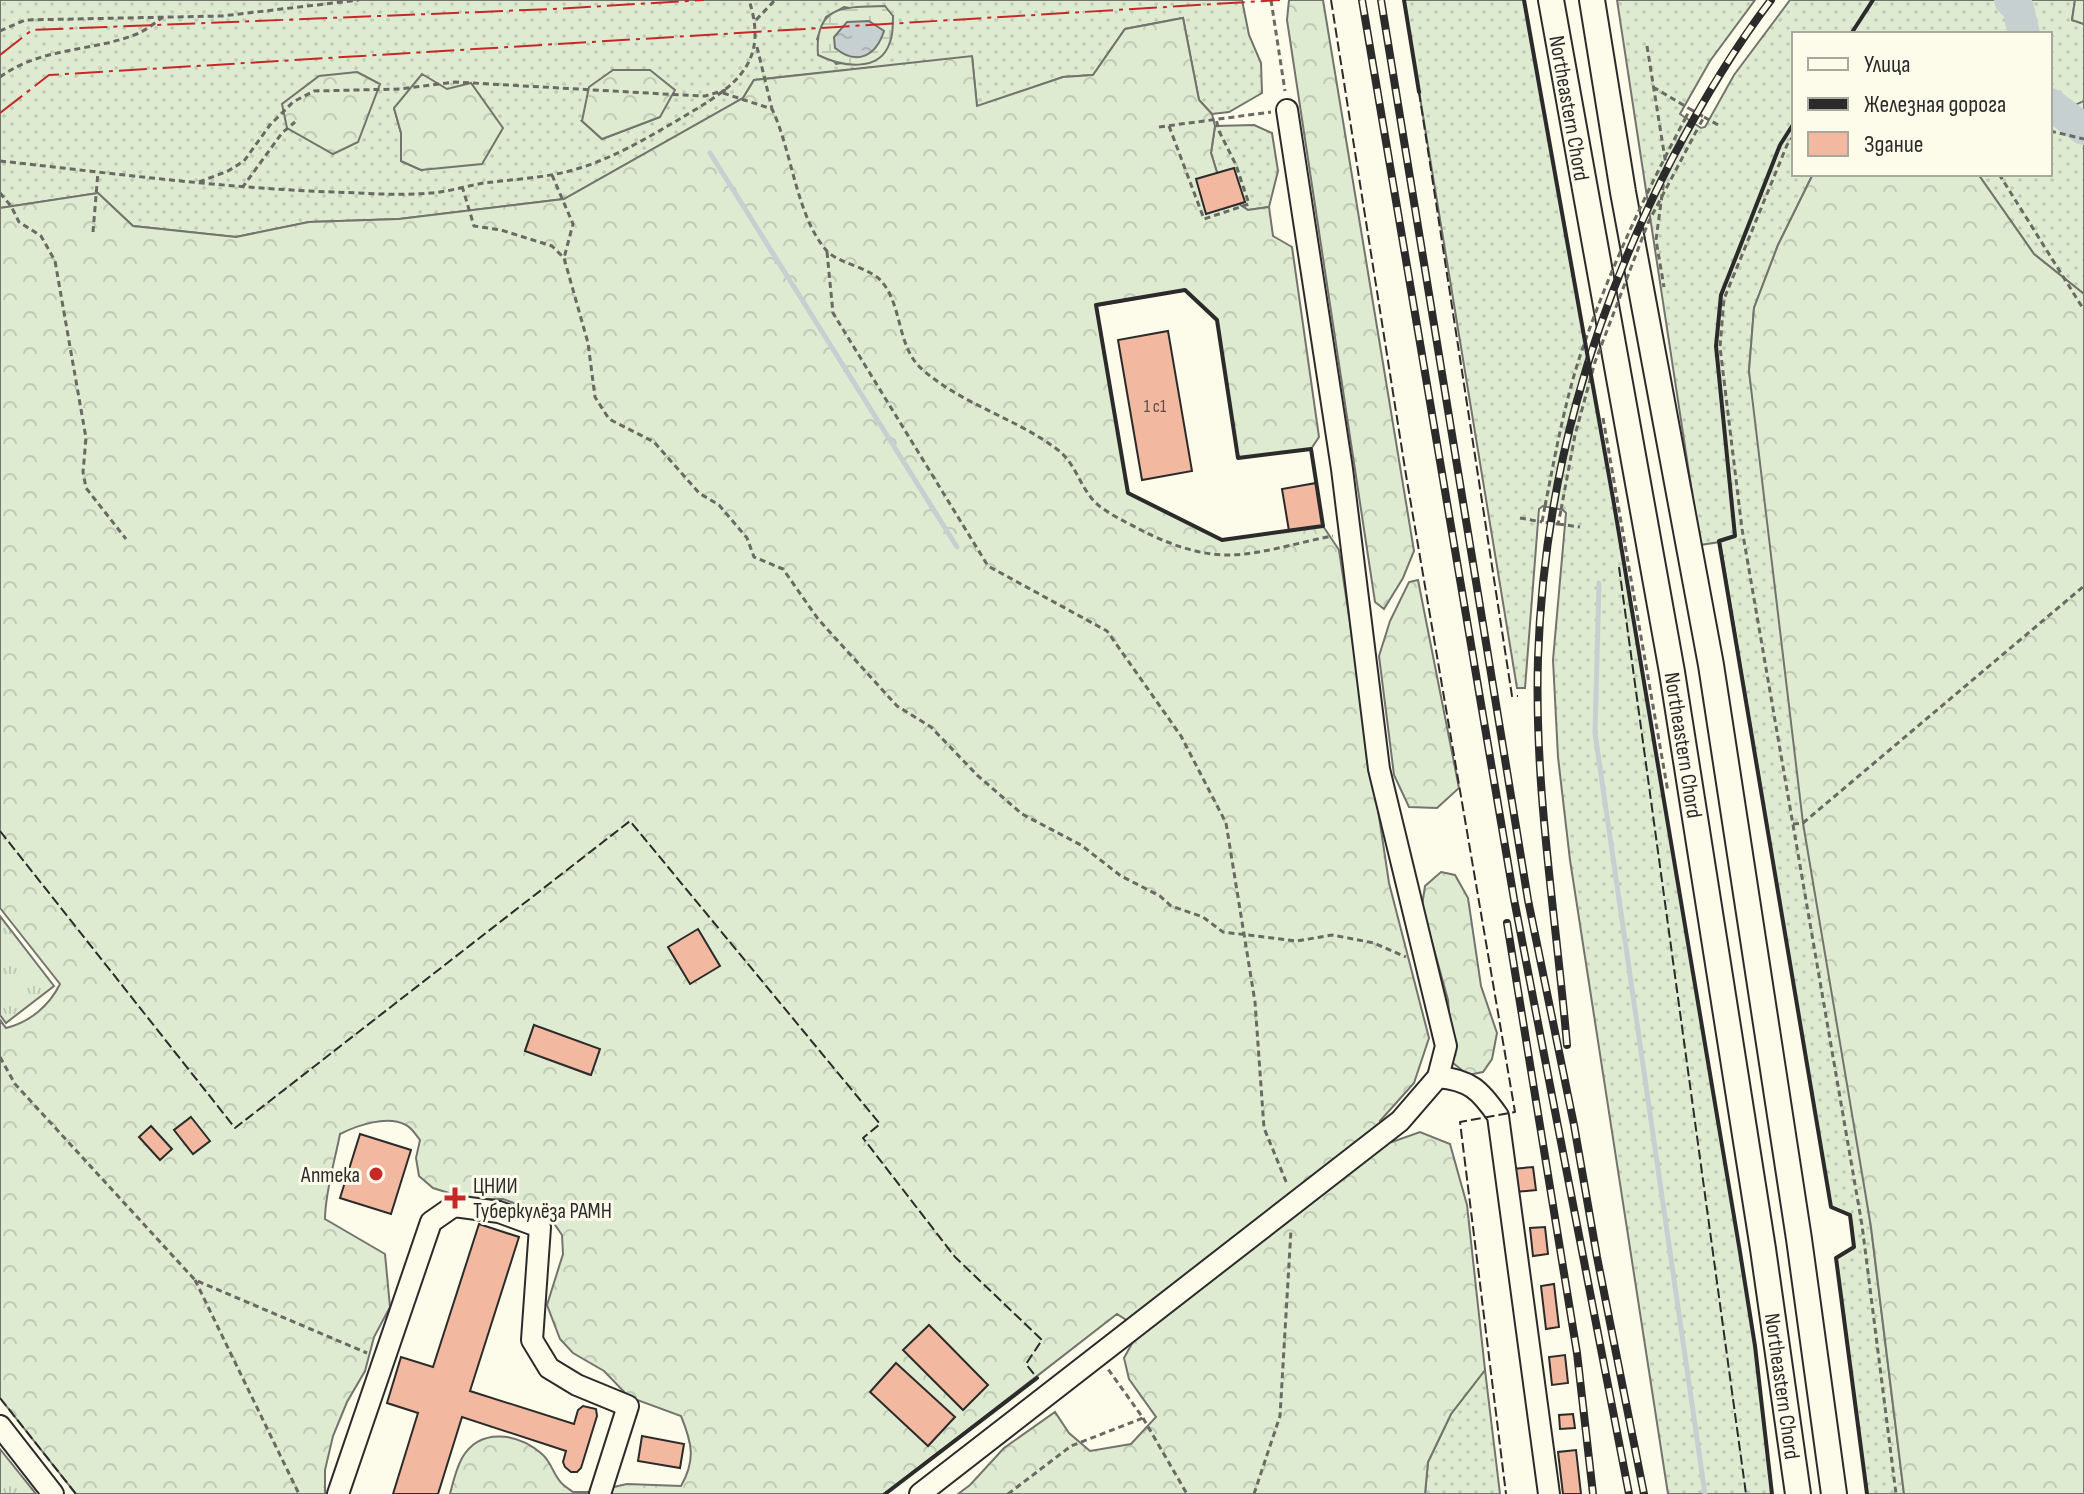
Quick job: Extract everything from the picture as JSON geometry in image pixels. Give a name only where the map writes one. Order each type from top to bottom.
[{"type":"main road","name":"Northeastern Chord","points":[[1551,0],[1675,687],[1798,1494]]},
{"type":"main road","name":"Northeastern Chord","points":[[1592,0],[1623,192],[1711,665],[1799,1239],[1834,1494]]},
{"type":"street","points":[[920,1494],[1400,1121],[1438,1077],[1446,1046],[1379,769],[1350,534],[1287,110]]},
{"type":"street","points":[[1438,1077],[1461,1079],[1483,1095],[1498,1116],[1549,1494]]},
{"type":"street","points":[[338,1494],[431,1222],[454,1206],[499,1212],[540,1227],[532,1340],[549,1368],[577,1385],[628,1406],[600,1494]]},
{"type":"street","points":[[0,1426],[53,1494]]},
{"type":"path","points":[[0,31],[25,20],[222,16],[359,0]]},
{"type":"path","points":[[749,0],[756,20],[756,46],[772,109],[783,132],[805,209],[827,252],[833,313],[988,566],[1107,631],[1181,736],[1226,823],[1255,1002],[1264,1128],[1283,1170],[1293,1205],[1280,1416],[1254,1494]]},
{"type":"path","points":[[756,20],[775,0]]},
{"type":"path","points":[[1159,127],[1287,110],[1271,0]]},
{"type":"path","points":[[0,77],[43,55],[116,41],[140,33],[164,17]]},
{"type":"path","points":[[0,161],[242,188],[404,194],[433,193],[462,186],[552,175],[580,168],[642,141],[725,92],[742,73],[756,46]]},
{"type":"path","points":[[1647,46],[1666,165],[1656,240],[1663,286]]},
{"type":"path","points":[[196,183],[228,171],[244,161],[270,125],[293,102],[314,91],[400,89],[455,82],[705,96],[725,92],[772,109]]},
{"type":"path","points":[[1653,87],[1720,126]]},
{"type":"path","points":[[1542,522],[1560,431],[1580,357],[1634,216],[1690,109]]},
{"type":"path","points":[[1558,524],[1575,435],[1595,362],[1648,223],[1704,117]]},
{"type":"path","points":[[1169,126],[1204,219],[1249,204],[1216,119]]},
{"type":"path","points":[[242,188],[282,133],[295,122]]},
{"type":"path","points":[[2052,131],[2084,139]]},
{"type":"path","points":[[1792,138],[1724,299],[1720,347],[1742,529],[1862,1225],[1896,1494]]},
{"type":"path","points":[[93,232],[98,172]]},
{"type":"path","points":[[552,175],[573,224],[564,258]]},
{"type":"path","points":[[2000,176],[2084,310]]},
{"type":"path","points":[[462,186],[474,226],[501,230],[552,246],[564,258],[588,343],[595,397],[609,419],[654,442],[699,493],[719,505],[747,538],[754,557],[783,569],[818,619],[897,706],[931,727],[977,775],[1022,814],[1081,845],[1121,876],[1160,896],[1171,906],[1203,917],[1223,932],[1297,941],[1332,935],[1374,943],[1428,967]]},
{"type":"path","points":[[0,193],[19,222],[41,236],[55,261],[86,438],[83,472],[86,488],[126,539]]},
{"type":"path","points":[[827,252],[882,281],[898,309],[905,343],[919,368],[966,400],[1035,434],[1061,452],[1077,471],[1093,500],[1120,519],[1150,535],[1206,554],[1233,555],[1350,534]]},
{"type":"path","points":[[1585,313],[1591,344]]},
{"type":"path","points":[[1593,360],[1596,375]]},
{"type":"path","points":[[1601,407],[1669,797]]},
{"type":"path","points":[[1520,518],[1580,527]]},
{"type":"path","points":[[1793,824],[1803,823],[2084,586]]},
{"type":"path","points":[[0,1057],[15,1084],[195,1280],[299,1494]]},
{"type":"path","points":[[195,1280],[386,1360]]},
{"type":"path","points":[[1098,1356],[1143,1418],[1187,1494]]},
{"type":"path","points":[[1008,1494],[1071,1446],[1143,1418]]},
{"type":"green space","points":[[0,0],[1242,0],[1249,35],[1261,63],[1262,93],[1229,112],[1212,114],[1199,100],[1183,18],[1125,29],[1093,75],[1063,77],[977,107],[972,57],[754,80],[743,98],[564,199],[399,219],[309,222],[236,237],[133,226],[98,193],[0,208]],"holes":[[[844,7],[893,16],[880,57],[836,64],[817,39],[826,17]],[[394,108],[421,170],[401,161],[401,133]],[[660,117],[602,139],[582,121]]]},
{"type":"green space","points":[[1289,0],[1323,0],[1414,551],[1403,578],[1384,609],[1375,602],[1287,20]]},
{"type":"green space","points":[[1404,0],[1524,0],[1614,504],[1740,1252],[1755,1346],[1772,1494],[1668,1494],[1570,860],[1558,757],[1553,660],[1566,513],[1543,506],[1539,509],[1525,688],[1517,688]]},
{"type":"green space","points":[[1617,0],[1755,0],[1710,61],[1680,114],[1701,128],[1705,127],[1734,75],[1790,0],[2075,0],[2072,20],[2084,24],[2084,294],[2034,254],[1979,176],[2052,176],[2052,32],[1792,32],[1792,176],[1812,176],[1778,245],[1754,308],[1749,371],[1871,1227],[1904,1494],[1867,1494],[1836,1258],[1854,1247],[1850,1216],[1831,1207],[1720,542],[1700,545]]},
{"type":"green space","points":[[2075,0],[2084,0],[2084,24],[2072,20]]},
{"type":"green space","points":[[885,6],[893,16],[892,33],[885,52],[878,59],[858,65],[818,55],[818,38],[827,17],[846,8]]},
{"type":"green space","points":[[1183,18],[1199,100],[1212,114],[1215,126],[1211,153],[1227,196],[1248,210],[1269,207],[1273,236],[1292,247],[1319,437],[1311,449],[1238,458],[1217,320],[1185,290],[1096,306],[1128,493],[1222,540],[1323,526],[1339,550],[1389,883],[1429,1038],[1414,1083],[1380,1121],[1392,1142],[1420,1132],[1450,1144],[1467,1205],[1485,1370],[1451,1414],[1428,1462],[1425,1494],[958,1494],[1004,1448],[1055,1412],[1069,1433],[1090,1451],[1131,1444],[1156,1417],[1129,1379],[1124,1358],[1140,1329],[1117,1314],[885,1494],[450,1494],[462,1458],[479,1441],[489,1438],[511,1438],[532,1447],[545,1457],[560,1482],[573,1492],[591,1492],[627,1484],[681,1486],[689,1468],[690,1443],[681,1416],[629,1397],[604,1371],[573,1353],[560,1339],[547,1305],[563,1254],[562,1235],[553,1222],[538,1212],[503,1199],[468,1199],[433,1188],[419,1176],[416,1158],[420,1140],[414,1132],[398,1122],[382,1121],[340,1134],[328,1188],[325,1219],[385,1254],[390,1307],[374,1337],[365,1371],[347,1402],[333,1436],[325,1470],[325,1494],[76,1494],[0,1398],[0,1020],[6,1028],[31,1017],[44,1006],[60,984],[0,908],[0,208],[98,193],[133,226],[236,237],[309,222],[399,219],[564,199],[743,98],[754,80],[972,56],[977,106],[1063,77],[1093,75],[1125,29]],"holes":[[[534,1025],[590,1075],[525,1051]]]},
{"type":"green space","points":[[613,70],[650,70],[675,90],[660,117],[602,139],[582,121],[589,87]]},
{"type":"green space","points":[[357,72],[380,84],[358,142],[333,154],[287,128],[282,104],[319,76]]},
{"type":"green space","points":[[422,74],[447,89],[471,83],[503,128],[482,164],[421,170],[401,161],[401,133],[394,108]]},
{"type":"green space","points":[[2084,101],[2084,132],[2067,128],[2061,111]]},
{"type":"green space","points":[[1254,125],[1272,133],[1278,171],[1269,207],[1248,210],[1227,196],[1211,153],[1215,126]]},
{"type":"green space","points":[[1812,176],[1979,176],[2034,254],[2084,294],[2084,1494],[1904,1494],[1871,1227],[1803,823],[1749,371],[1754,308],[1778,245]]},
{"type":"green space","points":[[1418,580],[1459,788],[1437,808],[1409,807],[1394,775],[1379,656],[1390,621],[1409,582]]},
{"type":"green space","points":[[1441,872],[1455,875],[1468,898],[1481,986],[1497,1033],[1492,1059],[1483,1072],[1468,1075],[1453,1063],[1448,1000],[1422,906],[1425,886]]},
{"type":"green space","points":[[0,916],[54,986],[6,1023],[0,1015]]},
{"type":"green space","points":[[1485,1370],[1500,1494],[1425,1494],[1428,1462],[1451,1414]]},
{"type":"green space","points":[[0,1449],[36,1494],[0,1494]]},
{"type":"water","points":[[869,21],[884,31],[871,52],[858,57],[835,48],[834,37],[847,22]]},
{"type":"building","points":[[1234,168],[1245,202],[1206,214],[1196,179]]},
{"type":"building","points":[[1168,331],[1192,471],[1142,480],[1118,340]]},
{"type":"building","points":[[1316,483],[1323,526],[1289,531],[1282,489]]},
{"type":"building","points":[[698,929],[720,966],[690,984],[668,947]]},
{"type":"building","points":[[534,1025],[600,1049],[591,1075],[525,1051]]},
{"type":"building","points":[[191,1117],[210,1141],[193,1154],[174,1130]]},
{"type":"building","points":[[151,1126],[172,1149],[160,1160],[139,1137]]},
{"type":"building","name":"Аптека","points":[[360,1134],[411,1150],[391,1214],[340,1198]]},
{"type":"building","points":[[1533,1167],[1536,1190],[1515,1192],[1512,1169]]},
{"type":"building","points":[[479,1224],[519,1237],[470,1391],[574,1424],[578,1410],[583,1406],[596,1409],[597,1416],[581,1468],[571,1472],[565,1467],[566,1451],[462,1417],[438,1494],[393,1494],[418,1413],[387,1403],[401,1357],[433,1367]]},
{"type":"building","points":[[1545,1227],[1548,1254],[1533,1256],[1530,1228]]},
{"type":"building","points":[[1554,1284],[1559,1327],[1546,1329],[1541,1286]]},
{"type":"building","points":[[929,1325],[988,1385],[963,1410],[903,1350]]},
{"type":"building","points":[[1565,1355],[1568,1383],[1552,1385],[1549,1357]]},
{"type":"building","points":[[896,1363],[955,1417],[928,1446],[870,1392]]},
{"type":"building","points":[[1573,1414],[1575,1428],[1560,1429],[1559,1415]]},
{"type":"building","points":[[642,1436],[684,1444],[680,1468],[638,1461]]},
{"type":"building","points":[[1576,1450],[1581,1494],[1563,1494],[1558,1452]]},
{"type":"waterway","points":[[2010,0],[2018,8],[2024,32]]},
{"type":"waterway","points":[[2052,105],[2084,129]]},
{"type":"waterway","points":[[710,153],[957,547]]},
{"type":"waterway","points":[[1599,583],[1595,733],[1705,1494]]},
{"type":"railway","points":[[1362,0],[1514,899],[1629,1494]]},
{"type":"railway","points":[[1381,0],[1528,900],[1644,1494]]},
{"type":"railway","points":[[1567,1045],[1543,804],[1538,707],[1542,592],[1562,464],[1596,339],[1643,219],[1706,97],[1771,0]]},
{"type":"railway","points":[[1507,923],[1577,1353],[1593,1494]]},
{"type":"fence","points":[[1331,0],[1406,475],[1515,1112],[1460,1122],[1506,1494]]},
{"type":"fence","points":[[1419,92],[1512,696],[1518,696]]},
{"type":"fence","points":[[1619,567],[1746,1494]]},
{"type":"fence","points":[[0,831],[235,1128],[630,821],[880,1124],[863,1138],[955,1257],[1042,1340],[1026,1364],[1037,1378]]},
{"type":"fence","points":[[0,1398],[76,1494]]},
{"type":"wall","points":[[1404,0],[1419,92]]},
{"type":"wall","points":[[1524,0],[1614,504],[1740,1252],[1755,1346],[1772,1494]]},
{"type":"wall","points":[[1852,32],[1873,0]]},
{"type":"wall","points":[[1792,126],[1780,145],[1721,295],[1716,346],[1735,536],[1719,541],[1831,1207],[1850,1215],[1854,1247],[1836,1258],[1867,1494]]},
{"type":"wall","points":[[1185,290],[1217,320],[1238,458],[1311,449],[1323,526],[1222,540],[1128,493],[1096,305],[1185,290]]},
{"type":"wall","points":[[885,1494],[1037,1378]]},
{"type":"power","points":[[0,55],[32,30],[704,0]]},
{"type":"power","points":[[0,113],[49,75],[1280,0]]},
{"type":"place","name":"Аптека","points":[[376,1174]]},
{"type":"place","name":"ЦНИИ Туберкулёза РАМН","points":[[455,1198]]}]
